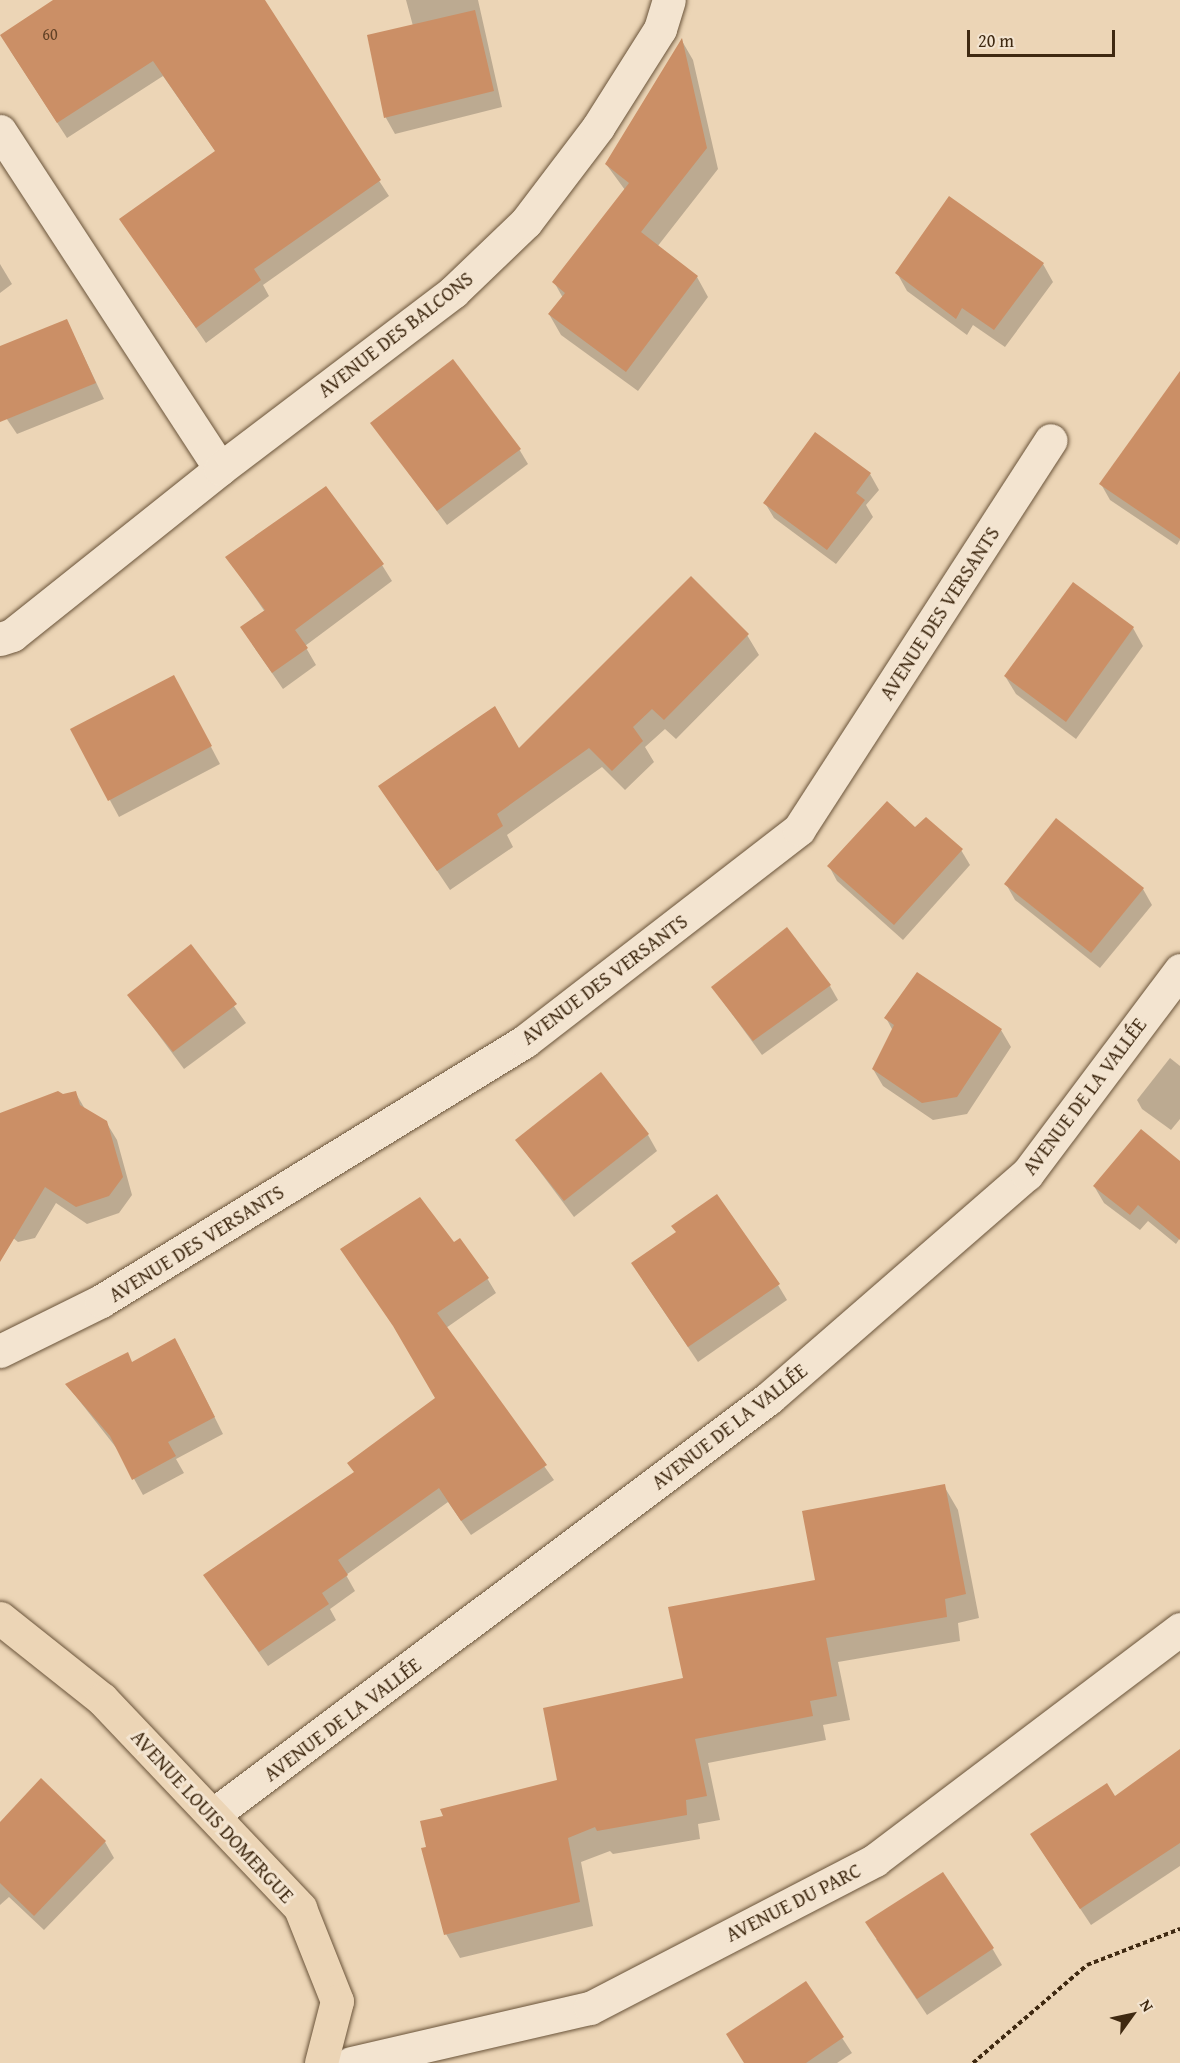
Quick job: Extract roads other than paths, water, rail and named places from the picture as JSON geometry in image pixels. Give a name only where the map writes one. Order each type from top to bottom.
[{"type":"main road","name":"AVENUE LOUIS DOMERGUE","points":[[0,1618],[102,1699],[214,1814],[300,1908],[337,2001],[321,2063]]},
{"type":"street","name":"AVENUE DES BALCONS","points":[[0,639],[12,635],[220,469],[453,292],[526,222],[598,127],[660,29],[669,0]]},
{"type":"street","points":[[0,131],[220,469]]},
{"type":"street","name":"AVENUE DES VERSANTS","points":[[0,1351],[101,1301],[525,1041],[799,829],[1051,440]]},
{"type":"street","name":"AVENUE DE LA VALLÉE","points":[[214,1814],[769,1398],[1027,1174],[1180,970]]},
{"type":"street","name":"AVENUE DU PARC","points":[[351,2063],[590,2008],[875,1860],[1180,1629]]}]
